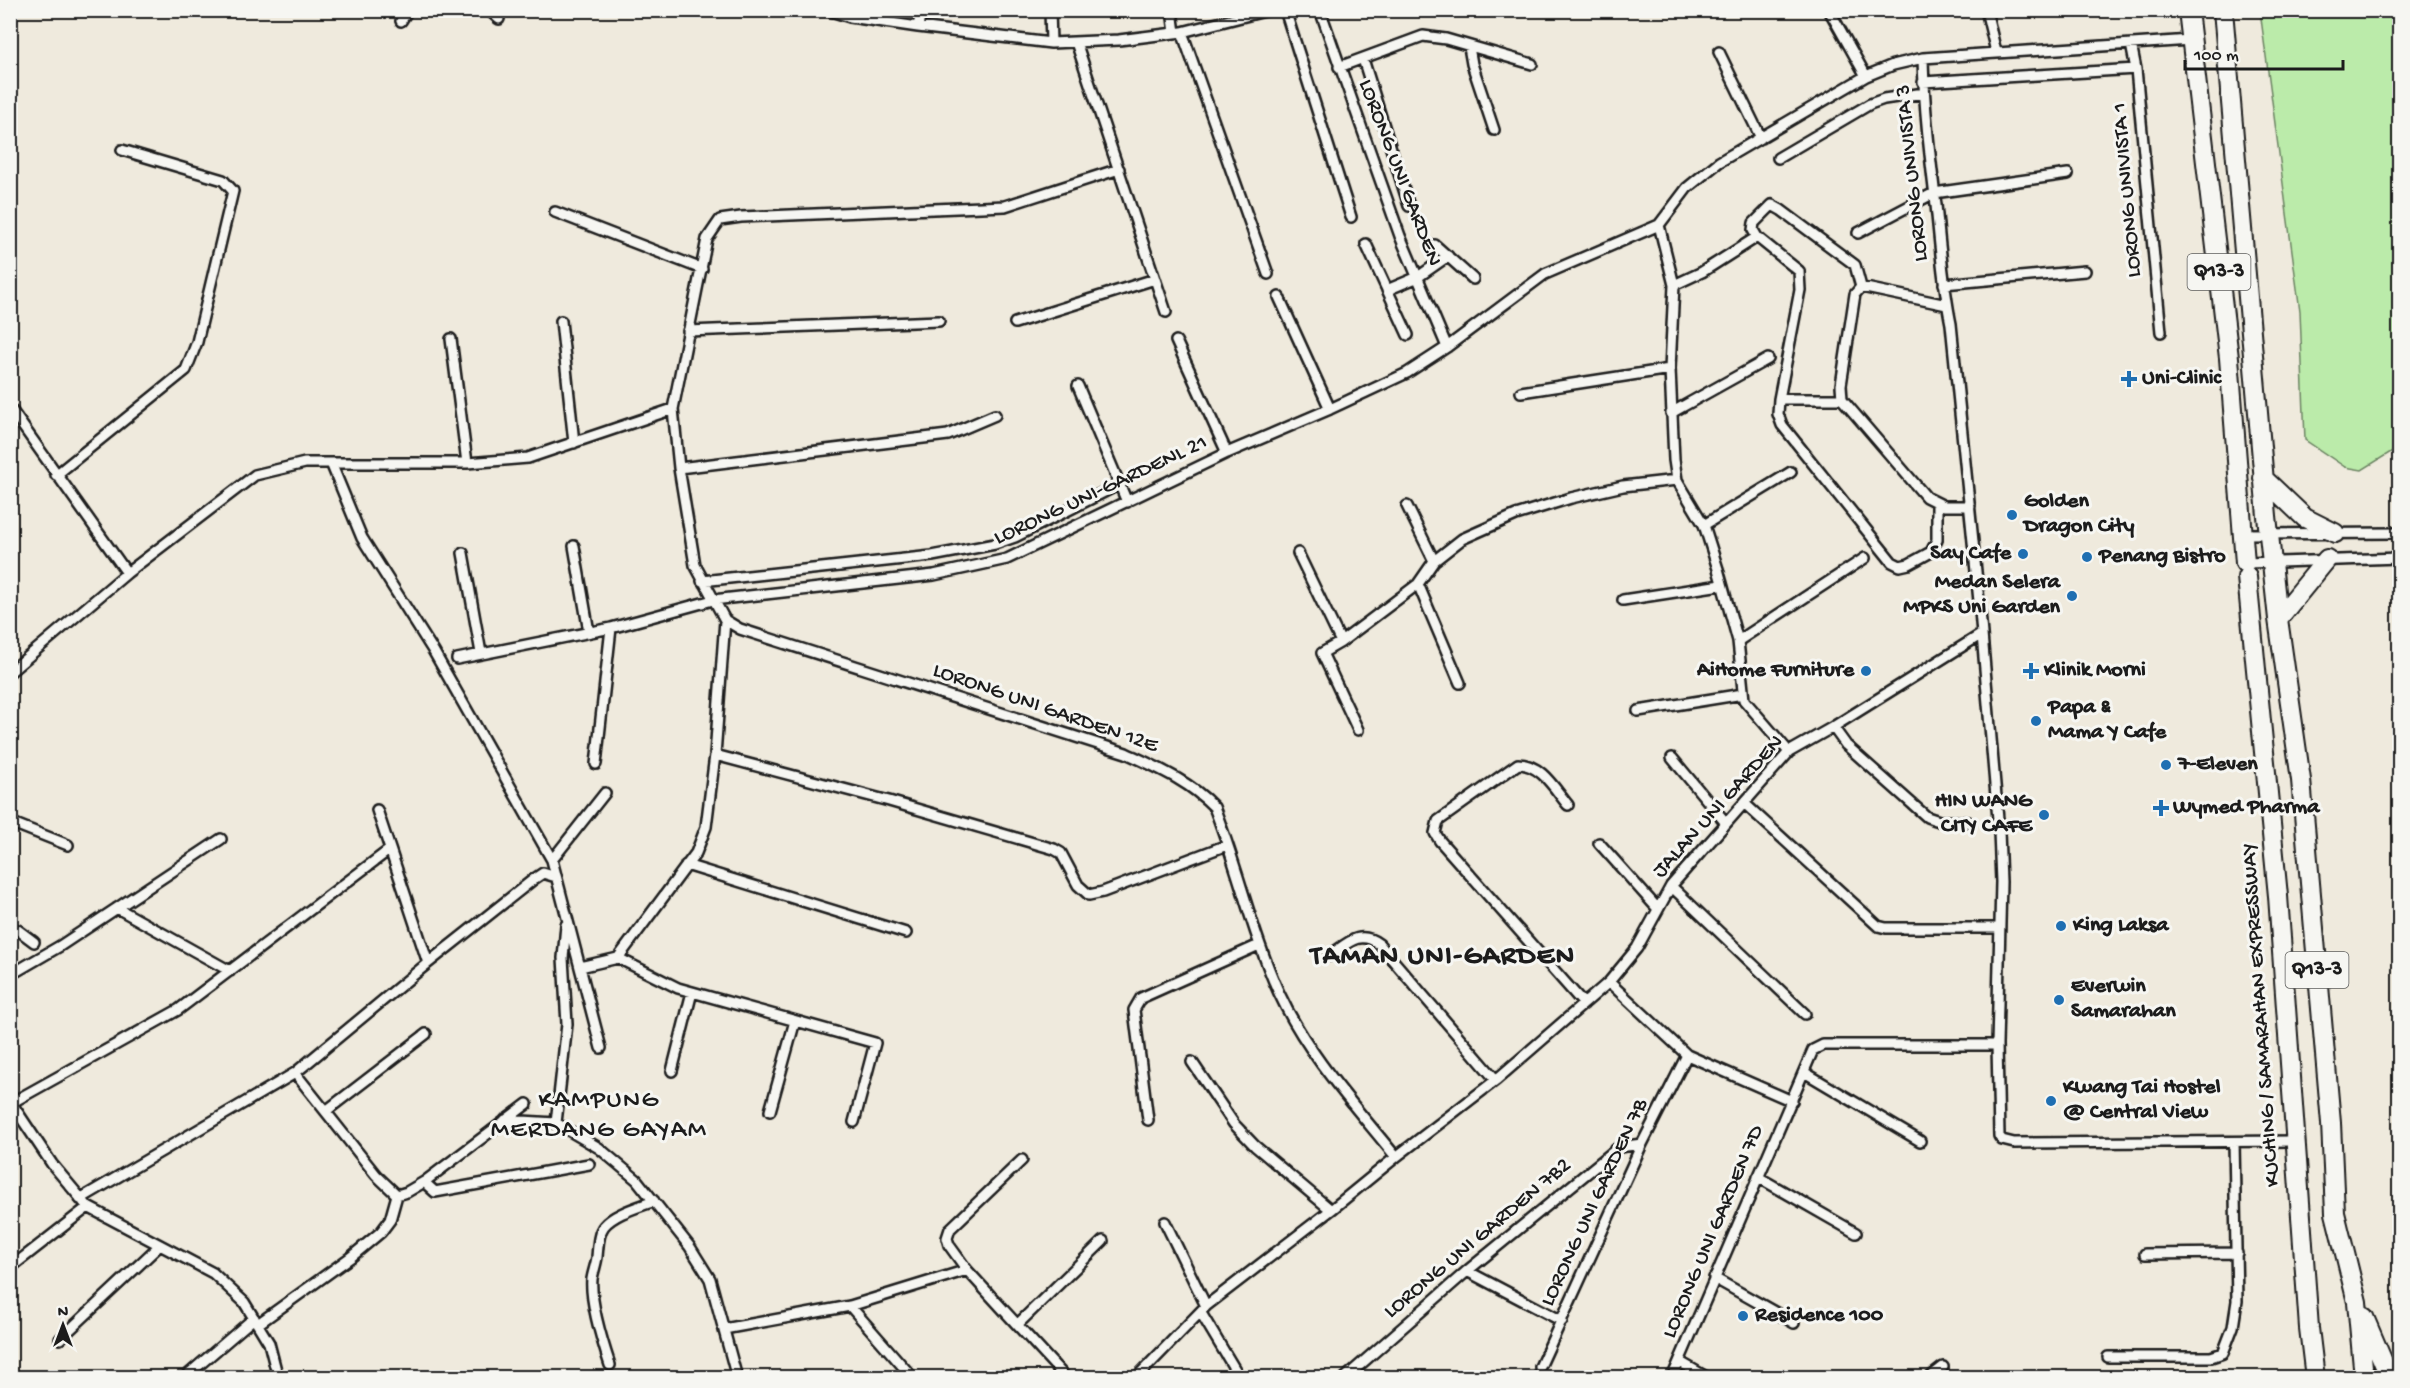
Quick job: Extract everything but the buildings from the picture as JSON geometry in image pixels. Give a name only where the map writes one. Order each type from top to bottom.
[{"type":"highway","name":"KUCHING / SAMARAHAN EXPRESSWAY","points":[[2188,10],[2229,358],[2246,570],[2278,896],[2315,1377]]},
{"type":"highway","name":"Q13-3","points":[[2223,10],[2271,561],[2301,780],[2331,1124],[2335,1213],[2357,1302],[2364,1377]]},
{"type":"highway","points":[[2263,478],[2305,518],[2335,533]]},
{"type":"highway","points":[[2278,619],[2327,559]]},
{"type":"highway","points":[[2357,1302],[2390,1377]]},
{"type":"highway","points":[[2309,1377],[2311,1348]]},
{"type":"street","points":[[401,21],[408,10]]},
{"type":"street","points":[[489,10],[499,19]]},
{"type":"street","points":[[828,10],[850,17],[1051,43],[1119,40],[1179,33],[1269,10]]},
{"type":"street","points":[[918,27],[921,10]]},
{"type":"street","points":[[1050,10],[1051,43]]},
{"type":"street","points":[[1172,10],[1268,274]]},
{"type":"street","points":[[1285,10],[1351,217]]},
{"type":"street","name":"LORONG UNI GARDEN","points":[[1320,10],[1400,236],[1447,347]]},
{"type":"street","points":[[1829,10],[1866,76]]},
{"type":"street","points":[[1986,10],[1996,52]]},
{"type":"street","points":[[1339,67],[1423,36],[1434,36],[1532,64]]},
{"type":"street","points":[[1789,752],[1747,706],[1743,694],[1738,641],[1704,525],[1677,480],[1670,369],[1674,285],[1659,225],[1687,188],[1719,162],[1866,76],[1893,65],[1923,58],[2191,40]]},
{"type":"street","points":[[1076,42],[1166,312]]},
{"type":"street","name":"LORONG UNIVISTA 1","points":[[2131,44],[2136,69],[2161,332]]},
{"type":"street","points":[[1469,47],[1472,64],[1494,130]]},
{"type":"street","points":[[1719,52],[1761,138]]},
{"type":"street","name":"LORONG UNIVISTA 3","points":[[1923,58],[1923,81],[1934,193],[1951,324],[1970,506],[1999,831],[2001,882],[1997,1045],[1998,1130],[2002,1140],[2014,1143],[2234,1142]]},
{"type":"street","points":[[1363,59],[1409,206]]},
{"type":"street","points":[[1923,81],[2136,69]]},
{"type":"street","points":[[1778,158],[1870,104],[1884,99],[1924,93]]},
{"type":"street","points":[[56,475],[186,370],[197,342],[233,191],[224,180],[122,150]]},
{"type":"street","points":[[580,967],[618,958],[696,853],[706,827],[715,755],[725,620],[712,600],[695,565],[679,468],[673,409],[707,239],[720,220],[753,216],[1005,206],[1119,169]]},
{"type":"street","points":[[1858,233],[1934,193],[2068,174]]},
{"type":"street","points":[[1937,504],[1937,540],[1931,552],[1909,564],[1900,566],[1892,562],[1782,425],[1778,414],[1779,399],[1800,290],[1799,271],[1757,237],[1753,230],[1754,223],[1772,205],[1855,265],[1861,287],[1855,294],[1842,399],[1926,497],[1944,506],[1970,506]]},
{"type":"street","points":[[555,212],[702,269]]},
{"type":"street","name":"LORONG UNI-GARDENL 21","points":[[457,659],[611,628],[712,600],[934,575],[1007,559],[1227,453],[1407,373],[1447,347],[1545,274],[1659,225]]},
{"type":"street","points":[[1674,285],[1702,272],[1757,237]]},
{"type":"street","points":[[1366,244],[1408,335]]},
{"type":"street","points":[[1435,245],[1473,279]]},
{"type":"street","points":[[1387,290],[1418,277],[1448,256]]},
{"type":"street","points":[[1944,284],[2085,271]]},
{"type":"street","points":[[1015,323],[1155,279]]},
{"type":"street","name":"LORONG UNIVISTA 3","points":[[1861,287],[1947,305]]},
{"type":"street","points":[[1279,297],[1330,409]]},
{"type":"street","points":[[561,321],[574,443]]},
{"type":"street","points":[[688,331],[939,321]]},
{"type":"street","points":[[452,339],[466,463]]},
{"type":"street","points":[[1176,341],[1227,453]]},
{"type":"street","points":[[1671,413],[1768,359]]},
{"type":"street","points":[[1521,392],[1670,369]]},
{"type":"street","points":[[1078,386],[1127,502]]},
{"type":"street","points":[[1779,399],[1842,399]]},
{"type":"street","points":[[10,408],[127,573]]},
{"type":"street","points":[[10,672],[127,573],[255,475],[305,463],[466,463],[528,459],[673,409]]},
{"type":"street","points":[[679,468],[948,435],[995,415]]},
{"type":"street","points":[[331,462],[362,538],[434,652],[552,860],[601,1048]]},
{"type":"street","points":[[1704,525],[1791,472]]},
{"type":"street","points":[[1358,730],[1322,653],[1341,642],[1418,584],[1434,561],[1462,539],[1516,515],[1571,498],[1623,486],[1677,480]]},
{"type":"street","points":[[702,581],[932,556],[995,544],[1015,537],[1118,485]]},
{"type":"street","points":[[1407,506],[1434,561]]},
{"type":"street","points":[[2244,534],[2400,533]]},
{"type":"street","points":[[574,546],[589,632]]},
{"type":"street","points":[[463,553],[481,653]]},
{"type":"street","points":[[1298,553],[1341,642]]},
{"type":"street","points":[[932,556],[934,575]]},
{"type":"street","points":[[1738,641],[1865,558]]},
{"type":"street","points":[[2246,570],[2271,561],[2400,558]]},
{"type":"street","points":[[1418,584],[1460,683]]},
{"type":"street","points":[[1623,600],[1721,585]]},
{"type":"street","name":"LORONG UNI GARDEN 12E","points":[[725,620],[740,629],[1126,753],[1170,774],[1204,796],[1214,807],[1227,845]]},
{"type":"street","points":[[596,764],[611,628]]},
{"type":"street","name":"JALAN UNI GARDEN","points":[[1136,1377],[1204,1310],[1496,1080],[1609,982],[1637,948],[1671,886],[1789,752],[1982,634]]},
{"type":"street","points":[[1638,711],[1743,694]]},
{"type":"street","points":[[1833,727],[1846,746],[1927,817],[1939,821],[1968,822]]},
{"type":"street","points":[[715,755],[888,801],[1054,849],[1061,853],[1078,885],[1089,895],[1103,892],[1227,845],[1259,945],[1290,1014],[1324,1068],[1396,1157]]},
{"type":"street","points":[[1672,758],[1726,823]]},
{"type":"street","points":[[1568,805],[1538,769],[1530,764],[1518,764],[1438,821],[1436,832],[1440,841],[1584,1004]]},
{"type":"street","points":[[552,860],[605,793]]},
{"type":"street","points":[[1744,803],[1878,926],[1886,928],[1999,928]]},
{"type":"street","points":[[377,810],[428,963]]},
{"type":"street","points":[[10,822],[68,845]]},
{"type":"street","points":[[10,975],[60,946],[221,839]]},
{"type":"street","points":[[1599,843],[1658,909]]},
{"type":"street","points":[[278,1377],[268,1343],[244,1302],[213,1273],[88,1207],[14,1116],[11,1102],[178,1010],[389,850]]},
{"type":"street","points":[[686,865],[906,933]]},
{"type":"street","points":[[80,1199],[295,1073],[428,963],[543,873],[556,877]]},
{"type":"street","points":[[1671,886],[1805,1014]]},
{"type":"street","points":[[117,908],[230,971]]},
{"type":"street","points":[[556,1123],[567,1024],[563,958],[566,917]]},
{"type":"street","points":[[10,927],[34,942]]},
{"type":"street","points":[[1329,956],[1360,936],[1370,937],[1379,944],[1496,1080]]},
{"type":"street","points":[[1148,1120],[1134,1010],[1141,998],[1259,945]]},
{"type":"street","points":[[618,958],[657,979],[692,992],[875,1042],[854,1122]]},
{"type":"street","points":[[1609,982],[1687,1055],[1792,1101]]},
{"type":"street","points":[[672,1071],[692,992]]},
{"type":"street","points":[[770,1111],[795,1021]]},
{"type":"street","points":[[326,1111],[426,1034]]},
{"type":"street","name":"LORONG UNI GARDEN 7D","points":[[1672,1377],[1814,1050],[1823,1045],[1997,1045]]},
{"type":"street","name":"LORONG UNI GARDEN 7B","points":[[1540,1367],[1642,1144],[1687,1055]]},
{"type":"street","points":[[1192,1062],[1241,1131],[1331,1210]]},
{"type":"street","points":[[1804,1072],[1920,1141]]},
{"type":"street","points":[[295,1073],[376,1174],[397,1195]]},
{"type":"street","points":[[397,1195],[424,1182],[527,1104]]},
{"type":"street","points":[[505,1120],[556,1123],[599,1148],[637,1180],[690,1247],[710,1279],[737,1377]]},
{"type":"street","points":[[2108,1357],[2211,1357],[2223,1353],[2233,1327],[2237,1301],[2234,1142],[2296,1141]]},
{"type":"street","name":"LORONG UNI GARDEN 7B2","points":[[1345,1377],[1467,1271],[1619,1147],[1642,1144]]},
{"type":"street","points":[[1022,1160],[950,1229],[947,1238],[949,1245],[967,1270],[1066,1377]]},
{"type":"street","points":[[424,1182],[435,1192],[589,1164]]},
{"type":"street","points":[[1758,1177],[1856,1233]]},
{"type":"street","points":[[184,1377],[256,1321],[329,1274],[381,1233],[390,1220],[397,1195]]},
{"type":"street","points":[[610,1365],[602,1342],[593,1292],[592,1279],[598,1241],[604,1226],[619,1216],[654,1201]]},
{"type":"street","points":[[10,1268],[88,1207]]},
{"type":"street","points":[[1165,1222],[1204,1310],[1240,1377]]},
{"type":"street","points":[[1018,1324],[1103,1241]]},
{"type":"street","points":[[60,1339],[159,1246]]},
{"type":"street","points":[[2145,1254],[2237,1253]]},
{"type":"street","points":[[724,1329],[850,1306],[967,1270]]},
{"type":"street","points":[[1467,1271],[1562,1321]]},
{"type":"street","points":[[1714,1278],[1794,1323]]},
{"type":"street","points":[[850,1306],[913,1377]]},
{"type":"street","points":[[1680,1362],[1708,1377]]},
{"type":"street","points":[[901,1377],[903,1366]]},
{"type":"street","points":[[1929,1377],[1943,1367]]},
{"type":"green space","points":[[2260,11],[2399,11],[2399,447],[2362,470],[2345,467],[2305,440],[2300,311]]},
{"type":"place","name":"Uni-Clinic","points":[[2129,379]]},
{"type":"place","name":"Golden Dragon City","points":[[2012,515]]},
{"type":"place","name":"Say Cafe","points":[[2023,554]]},
{"type":"place","name":"Penang Bistro","points":[[2087,557]]},
{"type":"place","name":"Medan Selera MPKS Uni Garden","points":[[2072,596]]},
{"type":"place","name":"AiHome Furniture","points":[[1866,671]]},
{"type":"place","name":"Klinik Morni","points":[[2031,671]]},
{"type":"place","name":"Papa & Mama Y Cafe","points":[[2036,721]]},
{"type":"place","name":"7-Eleven","points":[[2166,765]]},
{"type":"place","name":"Wymed Pharma","points":[[2161,808]]},
{"type":"place","name":"HIN WANG CITY CAFE","points":[[2044,815]]},
{"type":"place","name":"King Laksa","points":[[2061,926]]},
{"type":"place","name":"Everwin Samarahan","points":[[2059,1000]]},
{"type":"place","name":"Kwang Tai Hostel @ Central View","points":[[2051,1101]]},
{"type":"place","name":"Residence 100","points":[[1743,1316]]},
{"type":"district","name":"TAMAN UNI-GARDEN","points":[[1443,957]]},
{"type":"district","name":"KAMPUNG MERDANG GAYAM","points":[[599,1116]]}]
